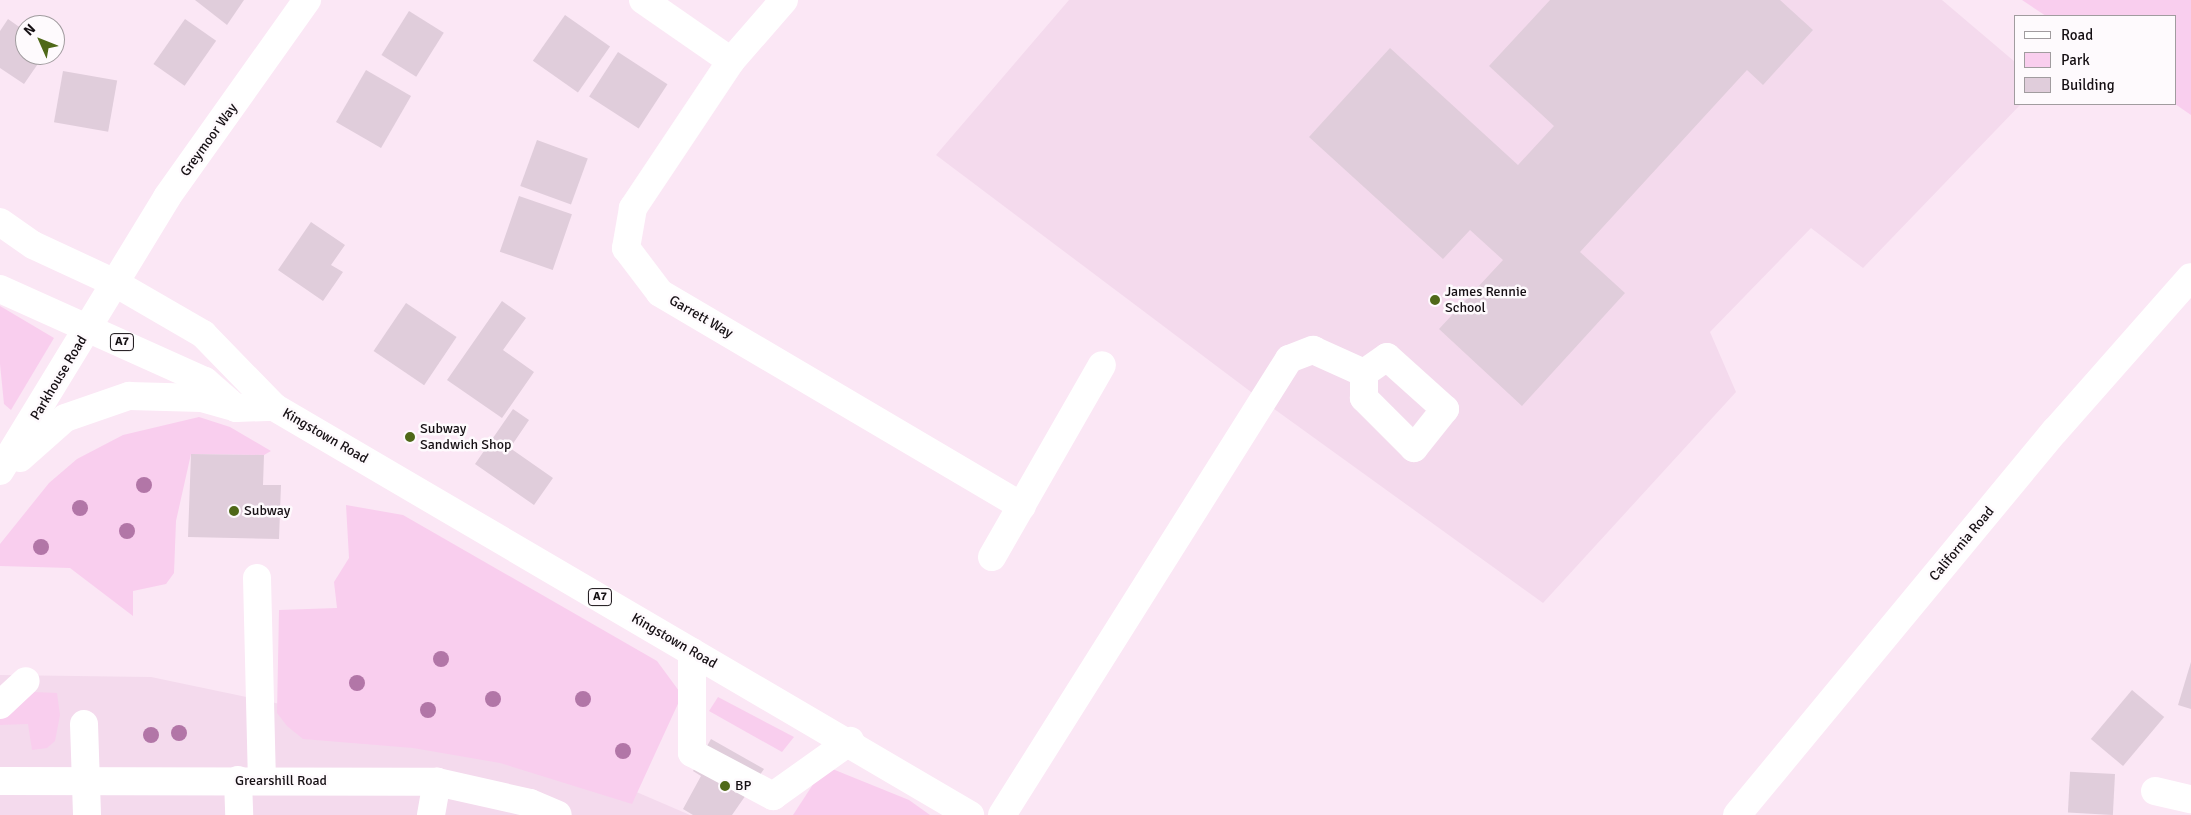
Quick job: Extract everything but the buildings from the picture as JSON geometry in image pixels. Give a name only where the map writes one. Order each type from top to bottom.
[{"type":"street","name":"Greymoor Way","points":[[115,283],[167,198],[307,0]]},
{"type":"street","points":[[643,0],[731,61]]},
{"type":"street","name":"Garrett Way","points":[[784,0],[731,61],[633,208],[626,248],[660,293],[1022,506]]},
{"type":"street","name":"Kingstown Road","points":[[0,222],[33,245],[115,283],[203,334],[274,407],[692,652],[850,741],[970,815]]},
{"type":"street","name":"California Road","points":[[1737,815],[2055,431],[2191,277]]},
{"type":"street","name":"Parkhouse Road","points":[[0,471],[115,283]]},
{"type":"street","name":"A7","points":[[0,289],[90,326],[205,381],[236,408]]},
{"type":"street","points":[[1002,815],[1289,359],[1314,350],[1364,373]]},
{"type":"street","points":[[992,557],[1102,365]]},
{"type":"street","name":"Kingstown Road","points":[[0,475],[65,418],[129,396],[202,398],[236,408],[274,407]]},
{"type":"street","points":[[239,815],[250,780],[257,578]]},
{"type":"street","points":[[692,652],[692,753],[772,796],[850,741]]},
{"type":"street","points":[[0,705],[26,681]]},
{"type":"street","points":[[84,724],[87,815]]},
{"type":"street","name":"Grearshill Road","points":[[0,781],[250,780],[436,782],[530,803],[558,815]]},
{"type":"street","points":[[431,815],[436,782]]},
{"type":"street","points":[[2155,791],[2191,799]]},
{"type":"shaded area","name":"James Rennie School","points":[[1069,0],[1942,0],[2014,61],[2014,105],[2020,105],[1863,268],[1811,228],[1710,332],[1736,392],[1543,603],[1263,401],[936,155]]},
{"type":"shaded area","points":[[0,675],[151,677],[576,766],[690,815],[0,815]]},
{"type":"green space","points":[[2022,0],[2191,0],[2191,115],[2176,105],[2176,15],[2044,15]]},
{"type":"green space","points":[[0,306],[54,338],[11,410],[4,404],[0,364]]},
{"type":"green space","points":[[199,417],[230,427],[271,451],[264,455],[191,454],[176,521],[174,573],[166,584],[133,591],[133,616],[70,568],[0,566],[0,544],[49,483],[77,459],[123,435]]},
{"type":"green space","points":[[346,505],[403,515],[657,661],[682,695],[632,804],[500,763],[413,748],[303,739],[287,726],[277,713],[279,610],[337,608],[334,582],[349,558]]},
{"type":"green space","points":[[32,692],[57,693],[60,715],[55,741],[47,748],[32,750],[28,724],[0,725],[0,714],[11,714]]},
{"type":"green space","points":[[718,697],[794,737],[782,752],[709,711]]},
{"type":"green space","points":[[825,766],[909,800],[930,815],[793,815]]},
{"type":"place","name":"James Rennie School","points":[[1435,300]]},
{"type":"place","name":"Subway Sandwich Shop","points":[[410,437]]},
{"type":"place","name":"Subway","points":[[234,511]]},
{"type":"place","name":"BP","points":[[725,786]]}]
